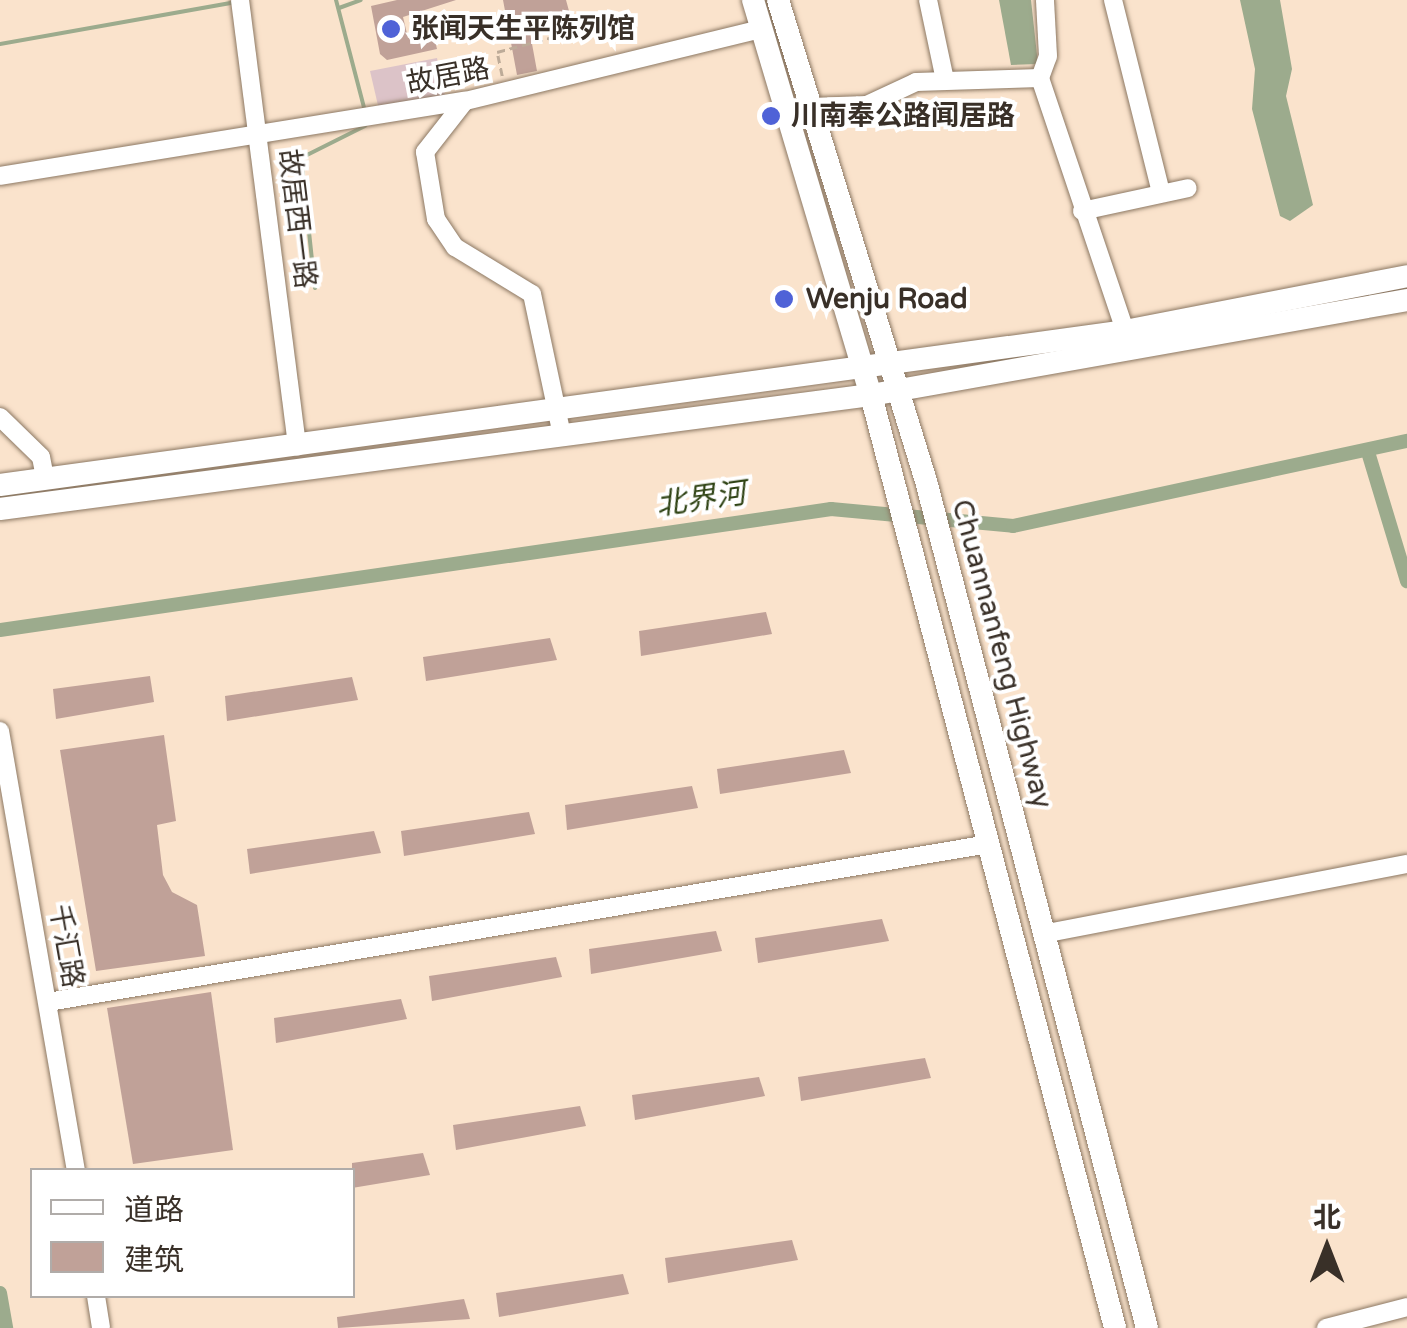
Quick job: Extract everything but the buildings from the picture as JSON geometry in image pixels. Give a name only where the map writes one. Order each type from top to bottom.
[{"type":"main road","points":[[753,0],[871,395],[1115,1328]]},
{"type":"main road","name":"Chuannanfeng Highway","points":[[778,0],[926,481],[1147,1328]]},
{"type":"main road","points":[[0,485],[296,446],[871,395],[1407,276]]},
{"type":"main road","points":[[0,509],[561,420],[862,365],[1128,341],[1407,300]]},
{"type":"street","points":[[928,0],[945,80]]},
{"type":"street","points":[[1045,0],[1048,56],[1040,78],[1128,341]]},
{"type":"street","points":[[1112,0],[1161,193]]},
{"type":"street","name":"故居西一路","points":[[242,8],[296,446]]},
{"type":"street","name":"故居路","points":[[0,176],[259,140],[464,101],[762,29]]},
{"type":"street","points":[[811,108],[868,105],[889,91],[945,80],[1040,78]]},
{"type":"street","points":[[464,101],[426,152],[436,219],[455,248],[532,294],[561,420]]},
{"type":"street","points":[[1082,211],[1188,188]]},
{"type":"street","points":[[0,417],[41,457],[45,478]]},
{"type":"street","name":"千汇路","points":[[0,731],[76,1168]]},
{"type":"street","points":[[48,1002],[989,844]]},
{"type":"street","points":[[1043,934],[1407,864]]},
{"type":"street","points":[[96,1298],[101,1328]]},
{"type":"street","points":[[1326,1328],[1407,1307]]},
{"type":"path","points":[[505,92],[498,52],[613,21]]},
{"type":"shaded area","points":[[999,0],[1031,0],[1038,64],[1011,65]]},
{"type":"shaded area","points":[[1240,0],[1280,0],[1292,69],[1286,96],[1313,205],[1290,221],[1280,216],[1252,109],[1255,69]]},
{"type":"shaded area","points":[[437,58],[446,100],[380,114],[370,71]]},
{"type":"waterway","points":[[336,0],[365,111]]},
{"type":"waterway","points":[[339,8],[361,0]]},
{"type":"waterway","points":[[0,44],[236,2]]},
{"type":"waterway","points":[[315,288],[301,158],[365,126]]},
{"type":"waterway","name":"北界河","points":[[0,630],[831,509],[1013,526],[1407,441]]},
{"type":"waterway","points":[[1368,452],[1407,581]]},
{"type":"waterway","points":[[0,1293],[6,1328]]},
{"type":"place","name":"张闻天生平陈列馆","points":[[391,29]]},
{"type":"place","name":"川南奉公路闻居路","points":[[771,116]]},
{"type":"place","name":"Wenju Road","points":[[784,299]]}]
